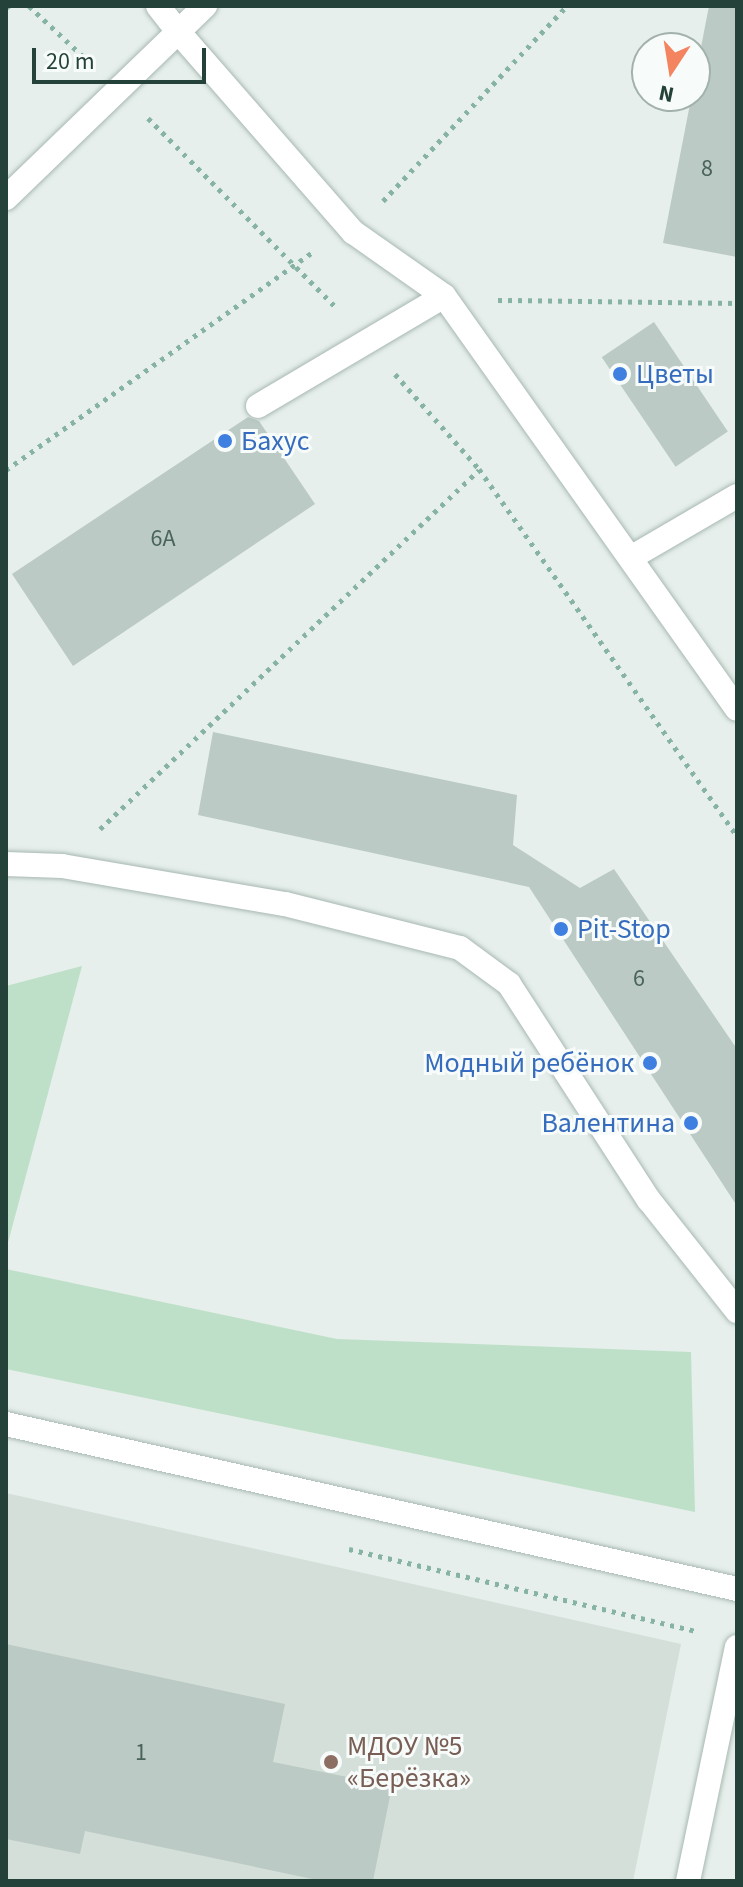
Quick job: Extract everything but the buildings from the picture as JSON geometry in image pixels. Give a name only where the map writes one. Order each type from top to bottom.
[{"type":"street","points":[[158,6],[353,232],[444,296],[737,709]]},
{"type":"street","points":[[6,198],[181,35],[205,6]]},
{"type":"street","points":[[258,406],[364,339],[444,296]]},
{"type":"street","points":[[632,557],[737,496]]},
{"type":"street","points":[[6,864],[62,866],[285,904],[460,948],[509,984],[649,1200],[737,1311]]},
{"type":"street","points":[[6,1424],[737,1589]]},
{"type":"street","points":[[688,1881],[737,1647]]},
{"type":"path","points":[[29,6],[295,260],[479,469],[737,836]]},
{"type":"path","points":[[557,6],[561,13]]},
{"type":"path","points":[[353,232],[567,6]]},
{"type":"path","points":[[6,470],[295,260]]},
{"type":"path","points":[[444,296],[737,303]]},
{"type":"path","points":[[62,866],[479,469]]},
{"type":"path","points":[[333,1545],[706,1633]]},
{"type":"shaded area","name":"МДОУ №5 «Берёзка»","points":[[6,1493],[681,1644],[633,1881],[6,1881]]},
{"type":"green space","points":[[82,966],[6,1250],[6,986]]},
{"type":"green space","points":[[6,1269],[337,1339],[691,1352],[695,1512],[6,1369]]},
{"type":"place","name":"Цветы","points":[[620,374]]},
{"type":"place","name":"Бахус","points":[[225,441]]},
{"type":"place","name":"Pit-Stop","points":[[561,929]]},
{"type":"place","name":"Модный ребёнок","points":[[650,1063]]},
{"type":"place","name":"Валентина","points":[[691,1123]]},
{"type":"place","name":"МДОУ №5 «Берёзка»","points":[[331,1762]]}]
